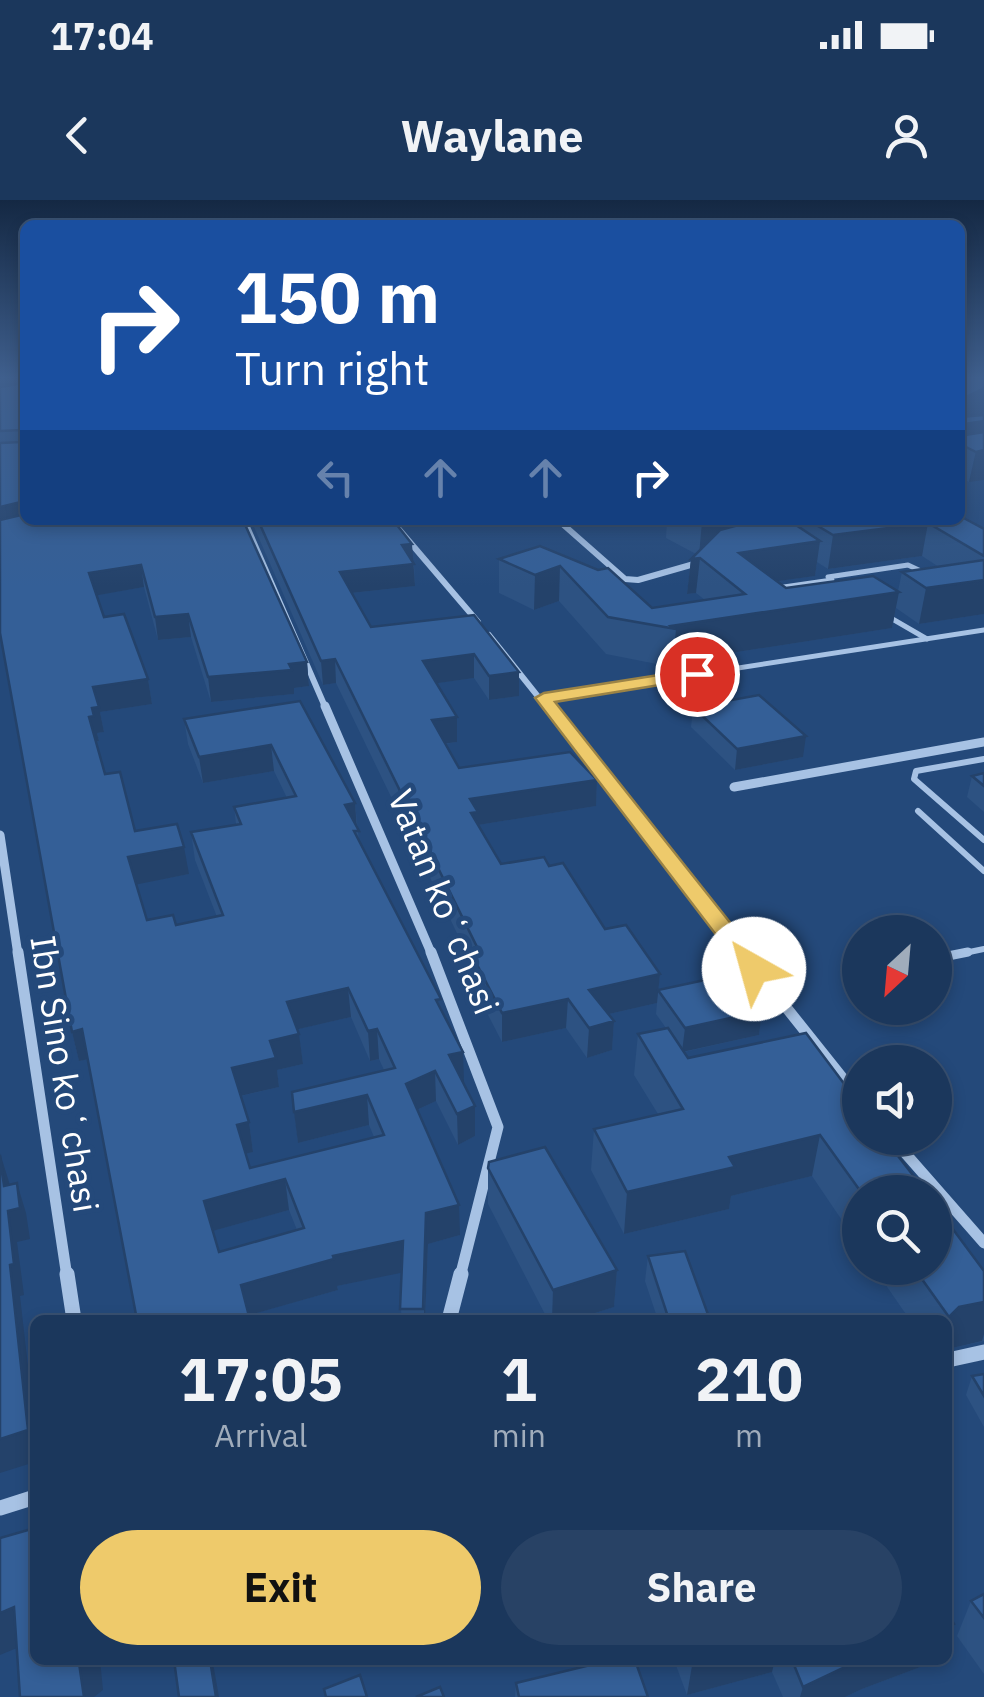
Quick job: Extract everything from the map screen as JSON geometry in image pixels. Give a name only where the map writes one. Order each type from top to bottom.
[{"type":"street","name":"Vatan koʻchasi","points":[[246,525],[422,929],[498,1127],[450,1315]]},
{"type":"street","points":[[395,525],[544,698],[842,1077]]},
{"type":"street","points":[[564,525],[625,579],[638,580],[709,560]]},
{"type":"street","points":[[734,787],[984,742]]},
{"type":"street","name":"Ibn Sino koʻchasi","points":[[0,835],[73,1315]]},
{"type":"street","points":[[907,1155],[984,1244]]},
{"type":"street","points":[[952,1359],[984,1352]]},
{"type":"street","points":[[0,1508],[30,1499]]},
{"type":"lane","points":[[776,588],[908,564],[937,580]]},
{"type":"lane","points":[[816,569],[844,588]]},
{"type":"lane","points":[[882,612],[928,639]]},
{"type":"lane","points":[[544,698],[984,630]]},
{"type":"lane","points":[[984,759],[916,772],[914,780],[984,840]]},
{"type":"lane","points":[[918,811],[984,870]]},
{"type":"lane","points":[[952,955],[984,948]]},
{"type":"building","points":[[0,447],[20,447],[20,502],[0,507]]},
{"type":"building","points":[[20,515],[20,525],[245,525],[307,662],[289,664],[292,670],[208,677],[188,614],[155,617],[141,565],[89,573],[104,617],[124,614],[148,679],[93,687],[99,707],[92,708],[94,716],[89,717],[105,774],[120,772],[135,831],[177,824],[184,847],[128,857],[147,920],[173,915],[176,925],[223,915],[191,832],[241,824],[234,807],[296,796],[271,745],[199,757],[184,719],[300,701],[355,803],[345,805],[359,831],[354,831],[441,999],[436,1000],[463,1052],[449,1055],[475,1106],[457,1114],[435,1071],[406,1084],[459,1205],[426,1213],[423,1309],[400,1309],[403,1241],[333,1256],[334,1259],[241,1285],[249,1315],[136,1315],[82,1029],[72,1032],[0,633],[0,520]],"holes":[[[348,988],[368,1031],[377,1029],[395,1068],[292,1092],[294,1112],[367,1095],[384,1135],[250,1168],[237,1125],[249,1122],[232,1068],[276,1058],[270,1041],[299,1034],[287,1002]],[[285,1179],[304,1228],[219,1252],[204,1201]]]},
{"type":"building","points":[[965,519],[984,529],[984,556],[931,525],[965,525]]},
{"type":"building","points":[[260,525],[397,525],[412,544],[402,545],[414,564],[340,572],[371,627],[474,615],[519,672],[489,676],[474,654],[423,661],[457,717],[432,720],[459,768],[570,752],[597,780],[470,799],[478,812],[471,813],[501,864],[544,857],[549,866],[563,863],[605,929],[626,925],[660,974],[589,990],[614,1021],[589,1028],[568,999],[502,1013],[469,949],[477,947],[335,659],[321,661]]},
{"type":"building","points":[[738,525],[796,525],[820,541],[739,553],[786,588],[873,576],[899,592],[671,626],[676,629],[608,617],[560,566],[535,575],[499,559],[540,546],[598,570],[608,568],[652,608],[745,594],[700,558],[691,559],[720,530]]},
{"type":"building","points":[[816,525],[912,525],[833,535]]},
{"type":"building","points":[[984,560],[984,580],[926,588],[902,572]]},
{"type":"building","points":[[759,695],[806,736],[737,749],[693,707]]},
{"type":"building","points":[[984,773],[984,786],[972,776]]},
{"type":"building","points":[[733,974],[762,1011],[685,1028],[658,990]]},
{"type":"building","points":[[668,1028],[688,1058],[806,1033],[842,1081],[842,1155],[897,1155],[913,1175],[849,1175],[820,1135],[729,1157],[735,1167],[627,1192],[594,1129],[683,1109],[638,1034]]},
{"type":"building","points":[[545,1147],[617,1270],[553,1290],[488,1168],[489,1162]]},
{"type":"building","points":[[0,1155],[4,1186],[17,1183],[20,1208],[8,1211],[28,1430],[0,1439]]},
{"type":"building","points":[[952,1228],[984,1271],[984,1302],[959,1307],[948,1315],[926,1285],[952,1285]]},
{"type":"building","points":[[685,1251],[708,1315],[667,1315],[648,1256]]},
{"type":"building","points":[[984,1374],[984,1396],[972,1376]]},
{"type":"building","points":[[30,1529],[30,1665],[79,1665],[84,1697],[20,1697],[14,1607],[0,1613],[0,1538]]},
{"type":"building","points":[[984,1594],[984,1618],[971,1601]]},
{"type":"building","points":[[175,1665],[211,1665],[216,1697],[179,1697]]},
{"type":"building","points":[[591,1665],[637,1665],[648,1697],[519,1697],[516,1683]]},
{"type":"building","points":[[794,1665],[849,1665],[803,1687]]},
{"type":"building","points":[[360,1675],[367,1697],[326,1697],[324,1689]]},
{"type":"building","points":[[440,1687],[444,1697],[416,1697]]},
{"type":"route","points":[[697,674],[544,698],[754,969]]}]
